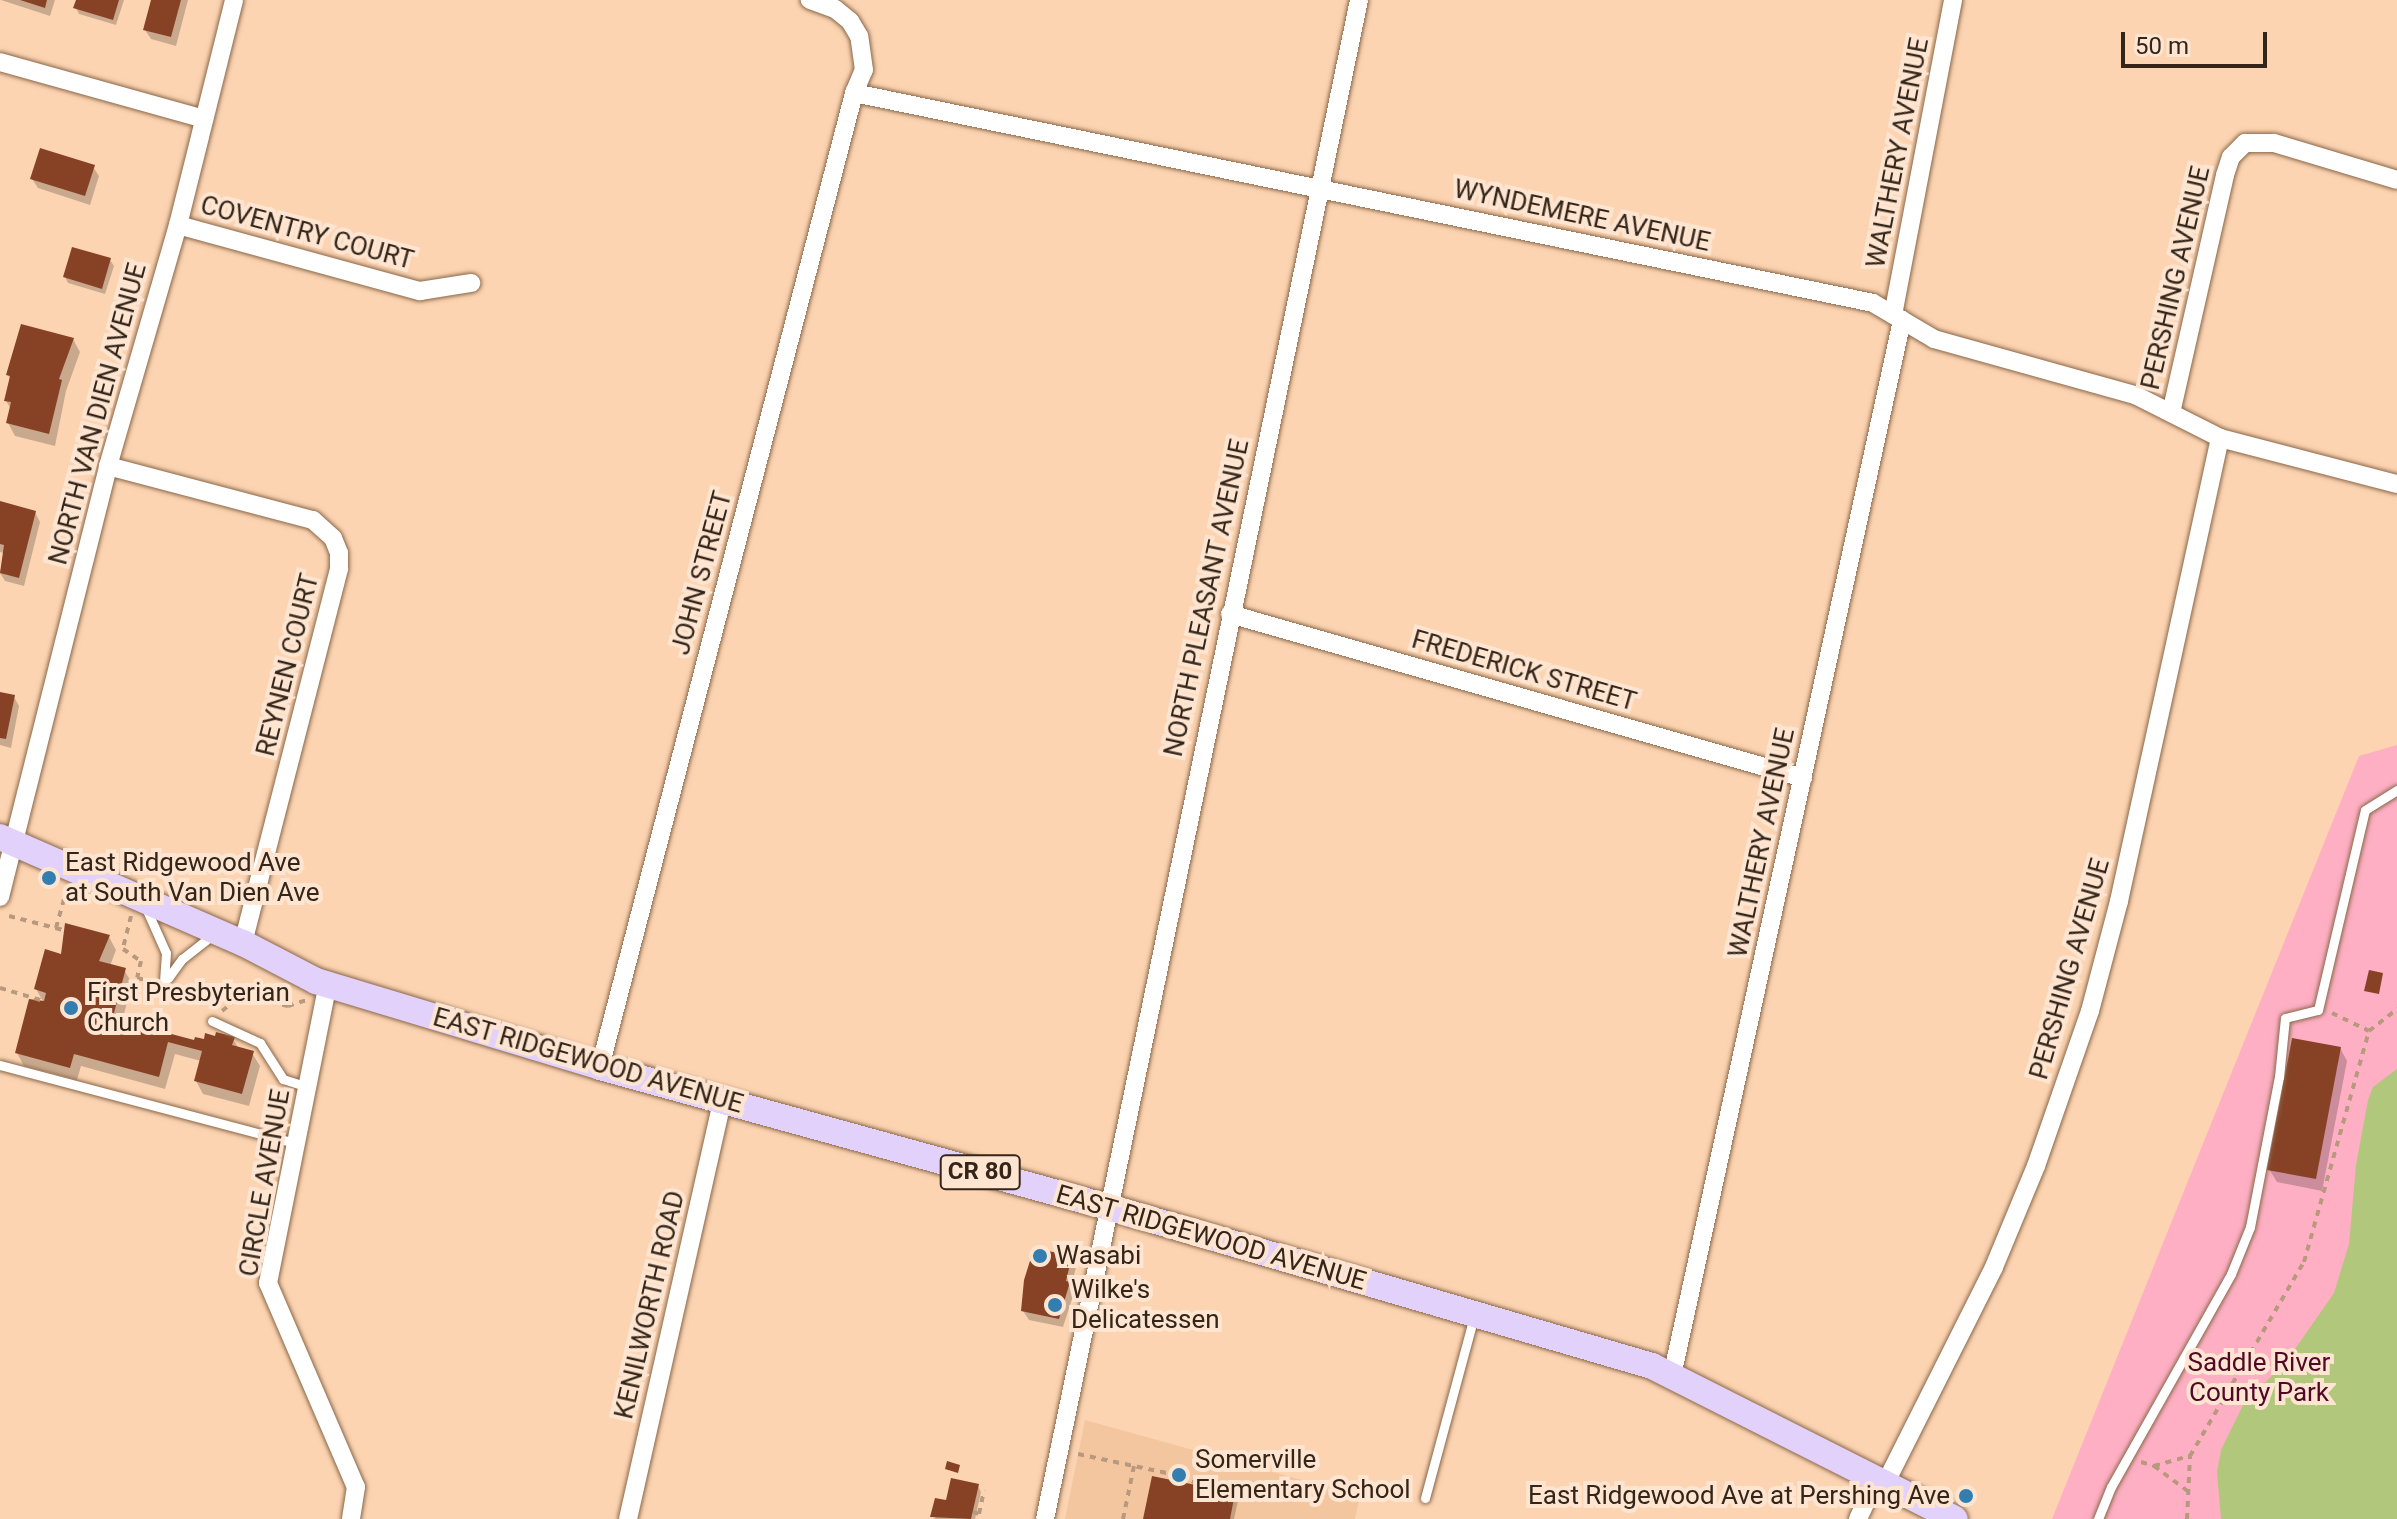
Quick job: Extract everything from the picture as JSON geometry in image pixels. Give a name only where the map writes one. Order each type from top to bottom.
[{"type":"main road","name":"EAST RIDGEWOOD AVENUE","points":[[6,840],[137,907],[243,943],[318,991],[1108,1207],[1652,1366],[1955,1519]]},
{"type":"street","name":"NORTH VAN DIEN AVENUE","points":[[0,897],[6,840],[108,466],[178,225],[234,0]]},
{"type":"street","points":[[811,0],[835,9],[859,36],[864,70],[854,93]]},
{"type":"street","name":"NORTH PLEASANT AVENUE","points":[[1045,1519],[1359,0]]},
{"type":"street","name":"WALTHERY AVENUE","points":[[1672,1376],[1803,778],[1898,318],[1953,0]]},
{"type":"street","points":[[0,62],[204,119]]},
{"type":"street","name":"WYNDEMERE AVENUE","points":[[854,93],[1873,303],[1934,339],[2135,395],[2220,438],[2397,484]]},
{"type":"street","name":"JOHN STREET","points":[[600,1067],[854,93]]},
{"type":"street","name":"PERSHING AVENUE","points":[[2171,413],[2231,157],[2245,143],[2274,143],[2397,180]]},
{"type":"street","name":"COVENTRY COURT","points":[[178,225],[420,291],[471,283]]},
{"type":"street","name":"PERSHING AVENUE","points":[[1858,1519],[1881,1482],[1994,1267],[2041,1153],[2090,1011],[2119,901],[2220,438]]},
{"type":"street","name":"REYNEN COURT","points":[[108,466],[313,520],[333,538],[339,553],[339,569],[243,943]]},
{"type":"street","name":"FREDERICK STREET","points":[[1230,614],[1803,778]]},
{"type":"street","name":"CIRCLE AVENUE","points":[[318,991],[308,1087],[268,1283],[356,1487],[351,1519]]},
{"type":"street","name":"KENILWORTH ROAD","points":[[628,1519],[722,1102]]},
{"type":"lane","points":[[2098,1519],[2127,1458],[2231,1274],[2250,1227],[2279,1077],[2285,1018],[2318,1010],[2365,810],[2397,790]]},
{"type":"lane","points":[[137,907],[166,953],[164,984]]},
{"type":"lane","points":[[164,984],[182,959],[216,932]]},
{"type":"lane","points":[[212,1021],[260,1043],[283,1079],[308,1087]]},
{"type":"lane","points":[[0,1065],[296,1143]]},
{"type":"lane","points":[[1425,1498],[1475,1314]]},
{"type":"path","points":[[56,928],[68,885]]},
{"type":"path","points":[[137,907],[123,949],[141,961],[137,978],[164,984]]},
{"type":"path","points":[[9,916],[63,930]]},
{"type":"path","points":[[0,988],[44,1001]]},
{"type":"path","points":[[212,1021],[237,999],[255,998],[288,1006],[318,991]]},
{"type":"path","points":[[2187,1519],[2190,1456],[2304,1262],[2369,1031],[2397,1009]]},
{"type":"path","points":[[2318,1010],[2342,1015],[2369,1031]]},
{"type":"path","points":[[1078,1454],[1188,1478],[1202,1486]]},
{"type":"path","points":[[2154,1466],[2190,1456]]},
{"type":"path","points":[[2127,1458],[2154,1466],[2189,1492]]},
{"type":"path","points":[[1123,1519],[1134,1466]]},
{"type":"path","points":[[973,1512],[979,1514],[984,1491]]},
{"type":"shaded area","points":[[2397,1069],[2397,1519],[2221,1519],[2217,1472],[2221,1450],[2244,1403],[2286,1362],[2334,1293],[2349,1244],[2356,1165],[2368,1100],[2373,1087]]},
{"type":"shaded area","name":"Somerville Elementary School","points":[[1085,1420],[1360,1496],[1355,1519],[1065,1519]]},
{"type":"green space","name":"Saddle River County Park","points":[[2397,745],[2397,1519],[2052,1519],[2359,756]]},
{"type":"building","points":[[20,0],[47,0],[45,8]]},
{"type":"building","points":[[76,0],[119,0],[113,20],[73,8]]},
{"type":"building","points":[[151,0],[181,0],[171,37],[143,30]]},
{"type":"building","points":[[40,148],[95,165],[85,196],[30,179]]},
{"type":"building","points":[[72,247],[111,258],[102,289],[63,277]]},
{"type":"building","points":[[21,324],[74,338],[59,379],[62,380],[49,434],[6,423],[11,402],[4,401],[10,376],[6,375]]},
{"type":"building","points":[[0,501],[36,511],[19,578],[0,573],[4,545],[0,544]]},
{"type":"building","points":[[0,692],[15,695],[6,739],[0,738]]},
{"type":"building","name":"First Presbyterian Church","points":[[65,923],[110,935],[99,961],[126,968],[114,1013],[135,1019],[134,1024],[194,1040],[195,1037],[204,1039],[205,1033],[215,1036],[216,1032],[235,1037],[232,1045],[254,1051],[242,1094],[194,1081],[202,1051],[168,1042],[159,1077],[74,1054],[70,1068],[15,1053],[29,999],[44,1001],[46,993],[34,989],[45,949],[61,954]]},
{"type":"building","points":[[2369,970],[2383,973],[2379,994],[2364,991]]},
{"type":"building","points":[[2292,1038],[2341,1047],[2316,1179],[2267,1170]]},
{"type":"building","points":[[1034,1248],[1072,1256],[1066,1281],[1070,1282],[1059,1319],[1021,1311],[1024,1280]]},
{"type":"building","points":[[947,1461],[960,1465],[958,1473],[945,1469]]},
{"type":"building","points":[[1152,1476],[1235,1493],[1230,1519],[1143,1519]]},
{"type":"building","points":[[951,1478],[979,1484],[971,1519],[930,1517],[935,1498],[946,1500]]},
{"type":"place","name":"East Ridgewood Ave at South Van Dien Ave","points":[[49,878]]},
{"type":"place","name":"First Presbyterian Church","points":[[71,1008]]},
{"type":"place","name":"Wasabi","points":[[1040,1256]]},
{"type":"place","name":"Wilke's Delicatessen","points":[[1055,1305]]},
{"type":"place","name":"Somerville Elementary School","points":[[1179,1475]]},
{"type":"place","name":"East Ridgewood Ave at Pershing Ave","points":[[1966,1496]]}]
